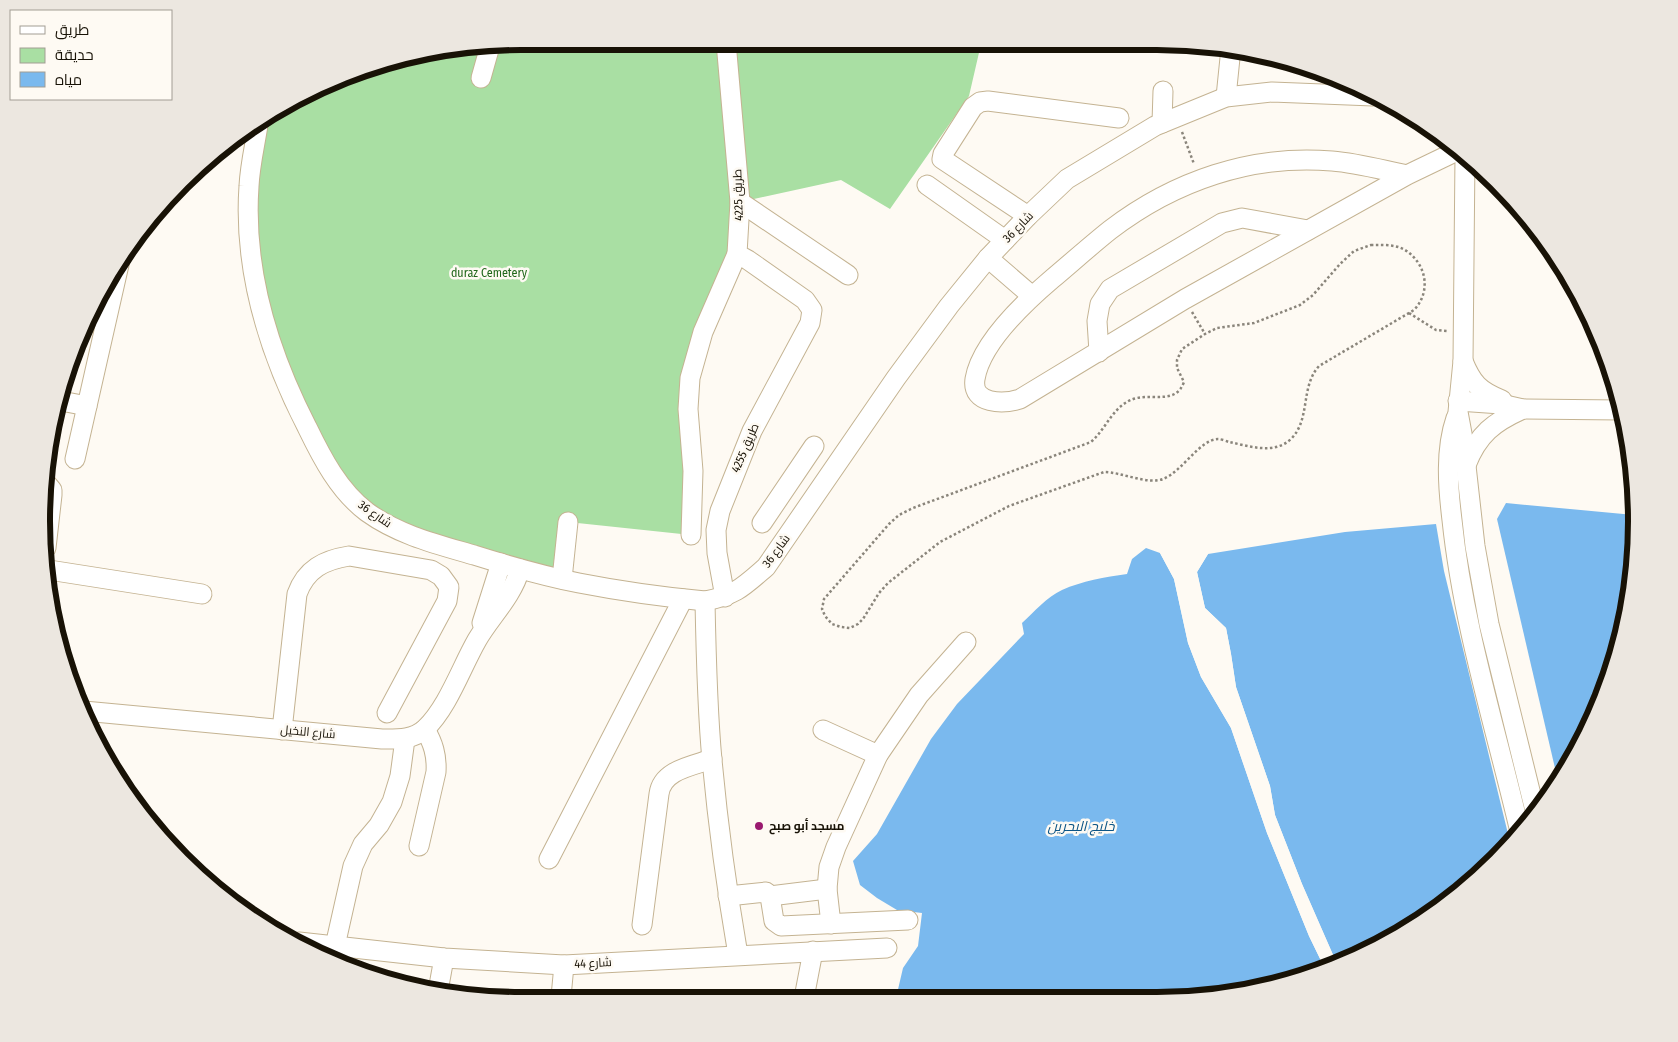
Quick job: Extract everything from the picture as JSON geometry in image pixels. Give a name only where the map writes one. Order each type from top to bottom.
[{"type":"street","name":"طريق 4225","points":[[727,50],[740,202],[737,254]]},
{"type":"street","points":[[480,78],[488,51]]},
{"type":"street","points":[[1226,96],[1230,56]]},
{"type":"street","points":[[1163,91],[1169,120]]},
{"type":"street","name":"شارع 36","points":[[257,130],[249,185],[249,239],[257,293],[289,392],[334,477],[365,510],[382,522],[415,538],[520,569],[579,583],[705,601],[725,597],[742,588],[766,567],[896,378],[949,306],[988,258],[1067,178],[1169,120],[1226,96],[1272,92],[1357,95]]},
{"type":"street","points":[[1028,216],[942,159],[943,154],[973,107],[980,102],[988,101],[1119,118]]},
{"type":"street","points":[[1407,175],[1341,162],[1302,160],[1271,162],[1240,166],[1200,180],[1161,198],[1111,230],[1032,296],[1016,312],[1002,329],[976,370],[974,384],[978,395],[984,400],[1002,403],[1020,399],[1185,300],[1308,230],[1407,175],[1452,153]]},
{"type":"street","points":[[1465,164],[1462,360],[1458,406],[1451,439],[1450,499],[1462,590],[1518,824]]},
{"type":"street","points":[[927,185],[1005,240]]},
{"type":"street","points":[[740,202],[848,275]]},
{"type":"street","points":[[1099,352],[1097,321],[1100,304],[1110,290],[1222,223],[1242,218],[1308,230]]},
{"type":"street","points":[[691,534],[693,471],[688,409],[690,378],[703,332],[737,254]]},
{"type":"street","name":"طريق 4255","points":[[725,597],[717,553],[716,530],[720,511],[752,431],[810,323],[812,310],[805,300],[737,254]]},
{"type":"street","points":[[988,258],[1032,296]]},
{"type":"street","points":[[75,459],[115,283]]},
{"type":"street","points":[[1462,360],[1470,376],[1486,394],[1524,409]]},
{"type":"street","points":[[65,402],[87,406]]},
{"type":"street","points":[[1458,406],[1488,414],[1524,409],[1615,410]]},
{"type":"street","points":[[1458,406],[1475,546],[1489,624],[1533,805]]},
{"type":"street","points":[[1466,466],[1471,452],[1479,439],[1490,428],[1502,418],[1524,409]]},
{"type":"street","points":[[762,523],[814,446]]},
{"type":"street","points":[[803,462],[827,478]]},
{"type":"street","points":[[50,508],[51,489]]},
{"type":"street","points":[[562,579],[568,522]]},
{"type":"street","points":[[282,730],[297,594],[306,577],[314,569],[324,562],[336,558],[349,556],[431,570],[441,576],[449,587],[447,601],[387,713]]},
{"type":"street","name":"شارع النخيل","points":[[478,639],[501,563]]},
{"type":"street","name":"شارع النخيل","points":[[91,712],[382,739],[405,739],[415,736],[425,729],[447,698],[478,639],[514,588],[520,569]]},
{"type":"street","points":[[53,571],[202,594]]},
{"type":"street","points":[[550,859],[683,599]]},
{"type":"street","points":[[705,601],[706,680],[712,759],[728,896],[738,955]]},
{"type":"street","points":[[831,924],[827,889],[829,867],[878,755],[919,695],[966,642]]},
{"type":"street","points":[[419,846],[437,763],[433,745],[425,729]]},
{"type":"street","points":[[822,730],[878,755]]},
{"type":"street","points":[[335,946],[352,872],[358,855],[370,834],[386,814],[397,789],[405,739]]},
{"type":"street","points":[[642,925],[660,789],[664,779],[672,773],[712,759]]},
{"type":"street","points":[[728,896],[764,892],[770,896],[827,889]]},
{"type":"street","points":[[770,896],[774,921],[778,925],[908,920]]},
{"type":"street","name":"شارع 44","points":[[315,944],[444,958],[564,965],[887,948]]},
{"type":"street","points":[[805,992],[813,951]]},
{"type":"street","points":[[439,985],[444,958]]},
{"type":"street","points":[[561,992],[564,965]]},
{"type":"path","points":[[1169,120],[1200,180]]},
{"type":"path","points":[[1371,245],[1388,245],[1404,248],[1418,260],[1425,278],[1424,296],[1419,305],[1409,313],[1319,366],[1312,374],[1308,384],[1301,424],[1291,439],[1280,446],[1265,449],[1218,439],[1201,448],[1171,475],[1162,480],[1151,480],[1113,472],[1104,472],[1009,506],[940,542],[888,582],[858,624],[850,628],[841,628],[832,624],[825,616],[822,609],[824,599],[875,539],[899,515],[913,508],[1091,442],[1099,435],[1117,408],[1137,398],[1166,397],[1175,394],[1182,389],[1184,382],[1177,368],[1177,360],[1182,350],[1217,328],[1254,323],[1300,304],[1313,295],[1354,251],[1371,245]]},
{"type":"path","points":[[1185,300],[1205,334]]},
{"type":"path","points":[[1409,313],[1436,330]]},
{"type":"green space","name":"duraz Cemetery","points":[[980,50],[969,96],[890,209],[841,180],[740,202],[737,254],[690,378],[691,535],[568,522],[562,579],[365,510],[318,449],[257,293],[258,130],[313,99],[370,75],[429,59],[490,51]]},
{"type":"water","points":[[1506,503],[1628,514],[1624,582],[1612,643],[1592,701],[1556,772],[1497,519]]},
{"type":"water","points":[[1436,524],[1444,571],[1508,835],[1468,875],[1419,913],[1392,929],[1334,957],[1302,884],[1275,815],[1270,786],[1236,687],[1226,628],[1205,608],[1197,572],[1208,554],[1345,532]]},
{"type":"water","name":"خليج البحرين","points":[[1146,548],[1160,553],[1174,579],[1188,643],[1201,677],[1231,728],[1267,833],[1322,962],[1279,976],[1249,983],[1188,991],[897,992],[903,968],[918,946],[922,913],[897,910],[877,898],[860,885],[853,861],[877,834],[931,739],[957,704],[1024,634],[1022,623],[1046,601],[1062,590],[1094,580],[1127,574],[1132,559]]},
{"type":"pier","points":[[1160,553],[1163,553],[1176,578],[1190,642],[1204,676],[1233,727],[1269,832],[1324,961],[1322,962],[1309,936],[1267,833],[1231,728],[1201,677],[1188,643],[1174,579]]},
{"type":"pier","points":[[1206,554],[1208,554],[1197,572],[1205,608],[1226,628],[1236,687],[1270,786],[1275,815],[1302,884],[1334,957],[1331,958],[1272,815],[1267,787],[1233,688],[1224,629],[1203,609],[1194,571]]},
{"type":"place","name":"مسجد أبو صبح","points":[[759,826]]}]
